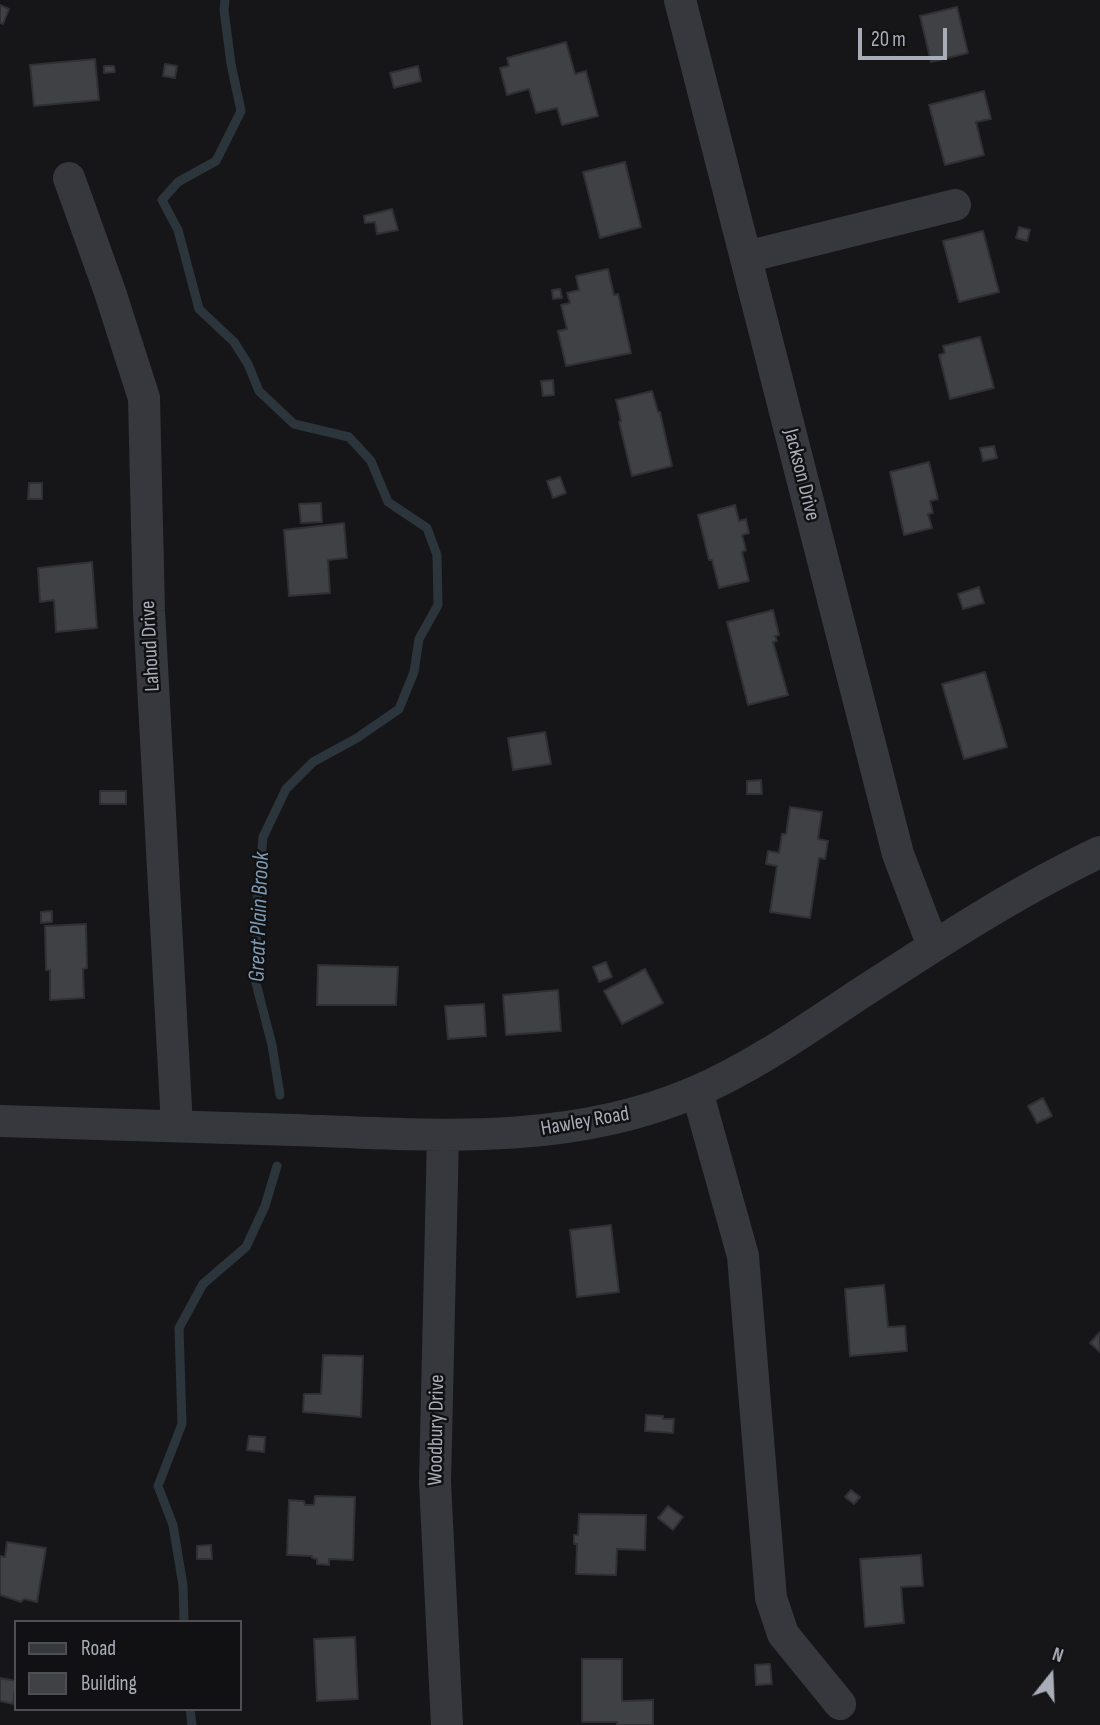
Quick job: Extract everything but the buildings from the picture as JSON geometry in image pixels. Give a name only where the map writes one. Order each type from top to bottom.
[{"type":"street","name":"Jackson Drive","points":[[680,0],[898,853],[933,947]]},
{"type":"street","name":"Lahoud Drive","points":[[69,178],[144,398],[149,611],[177,1126]]},
{"type":"street","points":[[746,257],[955,205]]},
{"type":"street","name":"Hawley Road","points":[[0,1121],[443,1136],[554,1130],[636,1115],[696,1091],[771,1053],[933,947],[1060,871],[1100,852]]},
{"type":"street","points":[[696,1091],[743,1256],[771,1598],[783,1634],[840,1703]]},
{"type":"street","name":"Woodbury Drive","points":[[443,1136],[435,1482],[447,1725]]},
{"type":"waterway","name":"Great Plain Brook","points":[[225,0],[231,64],[241,111],[216,161],[178,182],[162,200],[178,230],[199,309],[234,342],[248,364],[259,391],[294,424],[349,437],[371,461],[388,502],[427,528],[437,555],[438,605],[419,639],[414,672],[399,709],[357,738],[313,762],[286,789],[263,837],[257,903],[256,983],[272,1045],[280,1095]]},
{"type":"waterway","name":"Great Plain Brook","points":[[184,1620],[183,1585],[173,1525],[158,1486],[182,1424],[179,1328],[203,1284],[246,1247],[265,1206],[277,1166]]},
{"type":"waterway","name":"Great Plain Brook","points":[[190,1711],[192,1725]]}]
